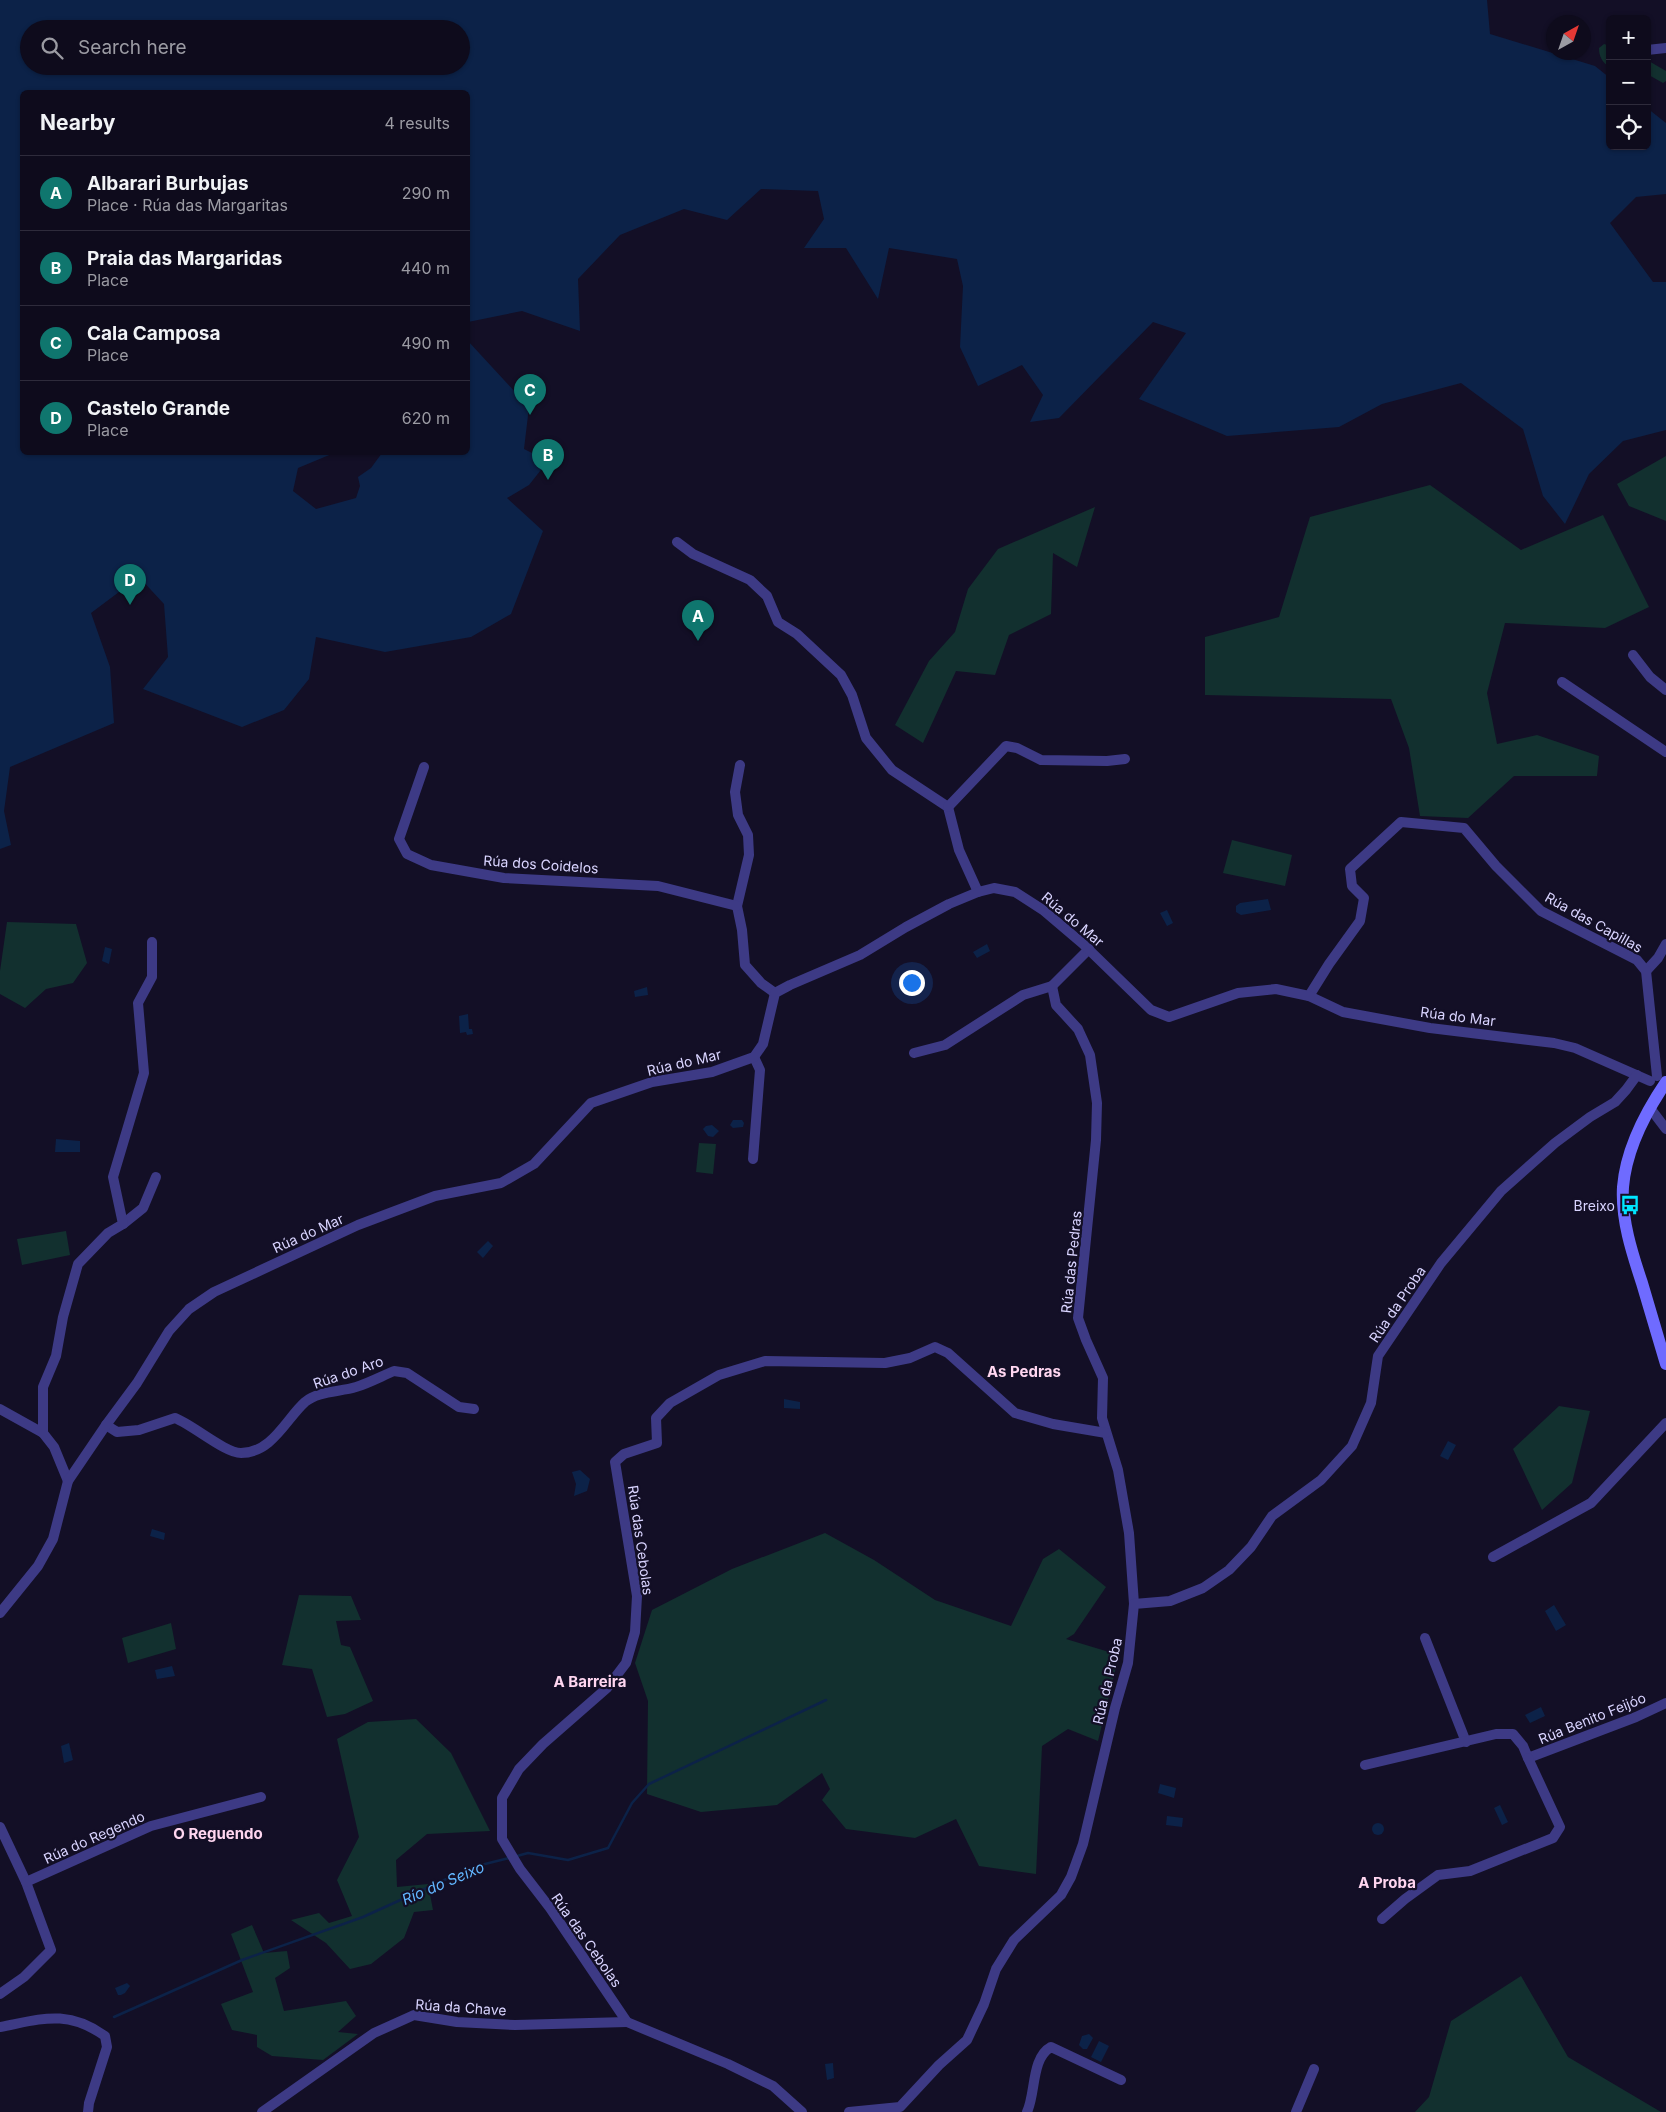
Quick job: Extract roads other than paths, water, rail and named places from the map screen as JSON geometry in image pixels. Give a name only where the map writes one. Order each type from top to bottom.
[{"type":"main road","points":[[1660,1080],[1658,1094],[1629,1155],[1623,1187],[1623,1208],[1636,1264],[1666,1364]]},
{"type":"street","points":[[1651,50],[1666,48]]},
{"type":"street","points":[[677,542],[693,554],[750,580],[767,596],[778,622],[797,634],[841,675],[852,695],[866,738],[892,770],[948,807],[959,850],[978,892]]},
{"type":"street","points":[[1633,655],[1650,677],[1666,690]]},
{"type":"street","points":[[1562,682],[1666,752]]},
{"type":"street","points":[[948,807],[1006,746],[1017,748],[1041,760],[1107,761],[1125,759]]},
{"type":"street","points":[[740,765],[735,792],[738,815],[748,835],[749,855],[737,906],[746,965],[761,983],[775,993],[763,1044],[754,1057],[760,1070],[753,1159]]},
{"type":"street","name":"Rúa dos Coidelos","points":[[424,767],[399,839],[407,854],[431,866],[504,878],[658,886],[737,906]]},
{"type":"street","name":"Rúa das Capillas","points":[[1309,996],[1328,964],[1360,920],[1364,898],[1352,886],[1350,869],[1401,822],[1464,828],[1496,866],[1541,911],[1637,960],[1646,971],[1660,1080]]},
{"type":"street","name":"Rúa do Mar","points":[[775,993],[860,955],[949,904],[978,892],[994,888],[1015,892],[1043,910],[1089,950],[1151,1010],[1170,1017],[1238,993],[1276,990],[1309,996],[1343,1012],[1430,1028],[1568,1046],[1595,1055],[1638,1075],[1660,1080]]},
{"type":"street","points":[[123,1224],[113,1177],[144,1073],[138,1002],[152,977],[152,942]]},
{"type":"street","points":[[1646,971],[1658,958],[1666,944]]},
{"type":"street","points":[[914,1053],[945,1045],[1023,995],[1052,986],[1089,950]]},
{"type":"street","name":"Rúa das Pedras","points":[[1052,986],[1056,1005],[1078,1029],[1090,1055],[1097,1103],[1095,1159],[1078,1318],[1103,1378],[1102,1418],[1118,1470],[1129,1533],[1134,1604]]},
{"type":"street","name":"Rúa do Mar","points":[[0,1613],[38,1566],[53,1539],[68,1481],[137,1383],[169,1331],[189,1309],[214,1292],[358,1225],[435,1196],[501,1183],[534,1164],[591,1103],[652,1082],[712,1072],[754,1057]]},
{"type":"street","name":"Rúa da Proba","points":[[849,2112],[904,2110],[939,2065],[968,2040],[984,2004],[996,1969],[1014,1940],[1061,1896],[1071,1877],[1083,1844],[1115,1708],[1128,1664],[1134,1604],[1170,1601],[1203,1588],[1229,1570],[1251,1547],[1272,1516],[1321,1480],[1352,1446],[1372,1404],[1378,1356],[1441,1263],[1500,1191],[1555,1143],[1614,1102],[1638,1075]]},
{"type":"street","points":[[1650,1108],[1666,1129]]},
{"type":"street","points":[[43,1433],[43,1387],[56,1356],[63,1317],[78,1264],[108,1233],[143,1208],[156,1177]]},
{"type":"street","name":"Rúa das Cebolas","points":[[627,2022],[550,1908],[520,1870],[502,1839],[502,1798],[519,1769],[607,1688],[626,1663],[634,1632],[636,1596],[615,1462],[624,1454],[657,1443],[656,1418],[670,1403],[719,1375],[765,1361],[885,1364],[910,1358],[935,1347],[948,1353],[1015,1413],[1054,1424],[1106,1433]]},
{"type":"street","name":"Rúa do Aro","points":[[106,1425],[117,1432],[139,1430],[175,1418],[185,1422],[231,1451],[242,1453],[267,1444],[286,1426],[306,1401],[330,1392],[355,1388],[400,1370],[459,1407],[474,1409]]},
{"type":"street","points":[[0,1409],[43,1433],[54,1447],[68,1481]]},
{"type":"street","points":[[1493,1557],[1591,1503],[1666,1423]]},
{"type":"street","points":[[1425,1638],[1466,1742]]},
{"type":"street","name":"Rúa Benito Feijóo","points":[[1528,1758],[1636,1717],[1666,1703]]},
{"type":"street","name":"Rúa Benito Feijóo","points":[[1365,1765],[1496,1734],[1513,1734],[1523,1746],[1560,1827],[1554,1838],[1470,1871],[1438,1875],[1405,1898],[1382,1919]]},
{"type":"street","name":"Rúa do Regendo","points":[[26,1882],[151,1826],[261,1797]]},
{"type":"street","points":[[0,1827],[26,1882],[51,1950],[24,1977],[0,1994]]},
{"type":"street","name":"Rúa da Chave","points":[[262,2112],[374,2033],[414,2015],[457,2022],[515,2025],[627,2022]]},
{"type":"street","points":[[0,2026],[52,2017],[76,2021],[105,2036],[107,2047],[89,2103],[88,2112]]},
{"type":"street","points":[[627,2022],[728,2064],[773,2086],[802,2112]]},
{"type":"street","points":[[1027,2112],[1032,2102],[1036,2070],[1045,2050],[1051,2047],[1121,2080]]},
{"type":"street","points":[[1296,2112],[1314,2070]]},
{"type":"water","points":[[0,0],[1487,0],[1490,34],[1546,51],[1546,60],[1575,60],[1595,66],[1606,75],[1606,150],[1651,150],[1651,111],[1666,123],[1666,194],[1636,197],[1610,223],[1653,282],[1666,282],[1666,430],[1623,441],[1589,474],[1565,524],[1543,496],[1523,429],[1461,383],[1382,404],[1339,427],[1227,436],[1139,399],[1186,333],[1153,322],[1059,418],[1030,422],[1043,395],[1022,365],[978,386],[960,347],[963,286],[957,259],[889,248],[878,299],[846,248],[804,248],[824,219],[818,191],[761,189],[727,220],[684,209],[620,235],[578,279],[580,331],[522,311],[470,322],[470,90],[20,90],[20,455],[329,455],[298,468],[293,491],[316,509],[356,498],[360,486],[358,477],[371,468],[381,455],[470,455],[470,343],[529,407],[524,449],[548,461],[529,485],[507,498],[543,531],[511,614],[471,637],[385,652],[316,637],[309,679],[284,710],[242,727],[143,689],[168,657],[164,604],[139,577],[91,613],[110,667],[114,723],[10,767],[4,811],[11,845],[0,849]]},
{"type":"water","points":[[1268,899],[1271,910],[1241,915],[1236,912],[1236,906],[1240,903]]},
{"type":"water","points":[[1167,910],[1173,923],[1167,926],[1160,913]]},
{"type":"water","points":[[987,944],[990,951],[977,958],[973,952]]},
{"type":"water","points":[[105,947],[112,949],[109,964],[102,961]]},
{"type":"water","points":[[647,987],[648,995],[635,997],[634,991]]},
{"type":"water","points":[[468,1014],[469,1029],[472,1029],[473,1034],[467,1035],[466,1032],[460,1033],[459,1016]]},
{"type":"water","points":[[733,1120],[742,1120],[744,1123],[743,1127],[733,1128],[730,1125]]},
{"type":"water","points":[[712,1125],[719,1131],[713,1137],[708,1136],[703,1129],[706,1126]]},
{"type":"water","points":[[56,1139],[80,1141],[80,1152],[55,1152]]},
{"type":"water","points":[[488,1241],[493,1246],[483,1258],[477,1252]]},
{"type":"water","points":[[784,1399],[800,1402],[800,1409],[784,1408]]},
{"type":"water","points":[[1448,1441],[1456,1445],[1448,1460],[1440,1456]]},
{"type":"water","points":[[580,1470],[590,1479],[587,1491],[574,1496],[576,1484],[572,1472]]},
{"type":"water","points":[[152,1529],[165,1533],[164,1540],[150,1536]]},
{"type":"water","points":[[1554,1605],[1566,1625],[1556,1631],[1545,1611]]},
{"type":"water","points":[[172,1666],[175,1676],[157,1679],[155,1670]]},
{"type":"water","points":[[1541,1707],[1545,1716],[1530,1723],[1525,1715]]},
{"type":"water","points":[[69,1743],[73,1760],[64,1763],[61,1746]]},
{"type":"water","points":[[1160,1784],[1176,1788],[1174,1798],[1158,1793]]},
{"type":"water","points":[[1500,1805],[1508,1822],[1502,1825],[1494,1808]]},
{"type":"water","points":[[1167,1816],[1183,1818],[1182,1827],[1166,1825]]},
{"type":"water","points":[[1380,1823],[1383,1824],[1383,1834],[1376,1835],[1373,1834],[1372,1827],[1373,1824]]},
{"type":"water","points":[[127,1983],[130,1986],[125,1993],[118,1995],[115,1988]]},
{"type":"water","points":[[1089,2034],[1093,2038],[1087,2049],[1083,2049],[1079,2045],[1082,2036]]},
{"type":"water","points":[[1099,2041],[1109,2046],[1101,2062],[1091,2057]]},
{"type":"water","points":[[833,2063],[834,2078],[827,2080],[825,2064]]},
{"type":"waterway","name":"Río do Seixo","points":[[517,1856],[528,1853],[568,1860],[608,1848],[632,1803],[649,1784],[826,1700]]},
{"type":"waterway","name":"Río do Seixo","points":[[114,2017],[242,1960],[363,1917],[473,1867],[509,1858]]},
{"type":"place","name":"Cala Camposa","points":[[530,415]]},
{"type":"place","name":"Praia das Margaridas","points":[[548,480]]},
{"type":"place","name":"Castelo Grande","points":[[130,605]]},
{"type":"place","name":"Albarari Burbujas","points":[[698,641]]},
{"type":"place","name":"Breixo","points":[[1630,1205]]},
{"type":"district","name":"As Pedras","points":[[1024,1371]]},
{"type":"district","name":"A Barreira","points":[[590,1681]]},
{"type":"district","name":"O Reguendo","points":[[218,1833]]},
{"type":"district","name":"A Proba","points":[[1387,1882]]}]
